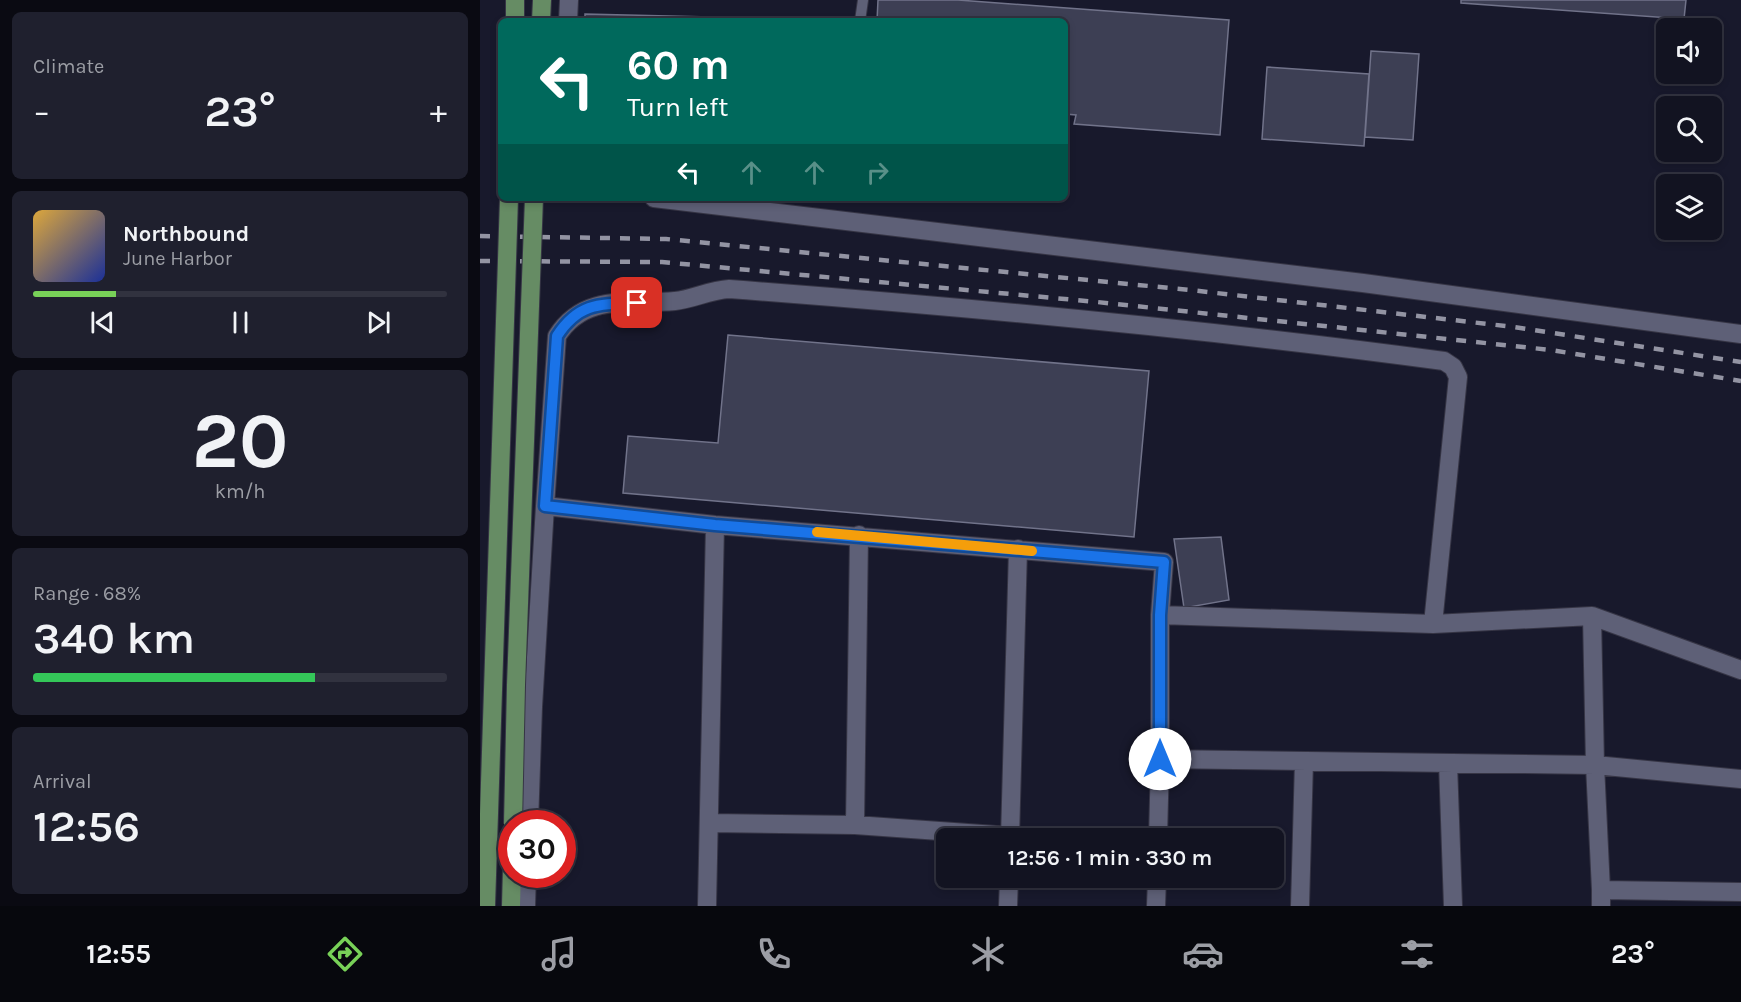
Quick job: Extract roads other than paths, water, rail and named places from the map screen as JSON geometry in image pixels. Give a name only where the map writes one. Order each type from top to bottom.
[{"type":"main road","points":[[515,0],[515,18]]},
{"type":"main road","points":[[541,18],[542,0]]},
{"type":"main road","points":[[486,906],[509,201]]},
{"type":"main road","points":[[513,810],[534,201]]},
{"type":"main road","points":[[511,888],[511,906]]},
{"type":"street","points":[[568,18],[569,0]]},
{"type":"street","points":[[679,201],[1363,284],[1741,334]]},
{"type":"street","points":[[529,810],[533,707],[557,336],[565,323],[580,312],[598,304],[677,301],[715,290],[729,289],[921,304],[1322,345],[1444,361],[1453,368],[1458,376],[1433,624]]},
{"type":"street","points":[[545,506],[715,525],[1164,562],[1160,615],[1158,828]]},
{"type":"street","points":[[707,906],[715,525]]},
{"type":"street","points":[[855,825],[858,535]]},
{"type":"street","points":[[1010,828],[1018,549]]},
{"type":"street","points":[[1160,615],[1433,624],[1592,616],[1741,670]]},
{"type":"street","points":[[1592,616],[1601,898],[1741,892]]},
{"type":"street","points":[[1160,759],[1595,765],[1741,778]]},
{"type":"street","points":[[1300,906],[1304,761]]},
{"type":"street","points":[[1449,763],[1453,906]]},
{"type":"street","points":[[710,823],[855,825],[936,831]]},
{"type":"street","points":[[526,906],[527,888]]},
{"type":"street","points":[[1008,906],[1009,888]]},
{"type":"street","points":[[1156,888],[1156,906]]},
{"type":"lane","points":[[860,18],[862,0]]},
{"type":"railway","points":[[480,236],[666,239],[1190,290],[1514,327],[1741,362]]},
{"type":"railway","points":[[480,261],[662,262],[1097,302],[1551,350],[1741,381]]}]
